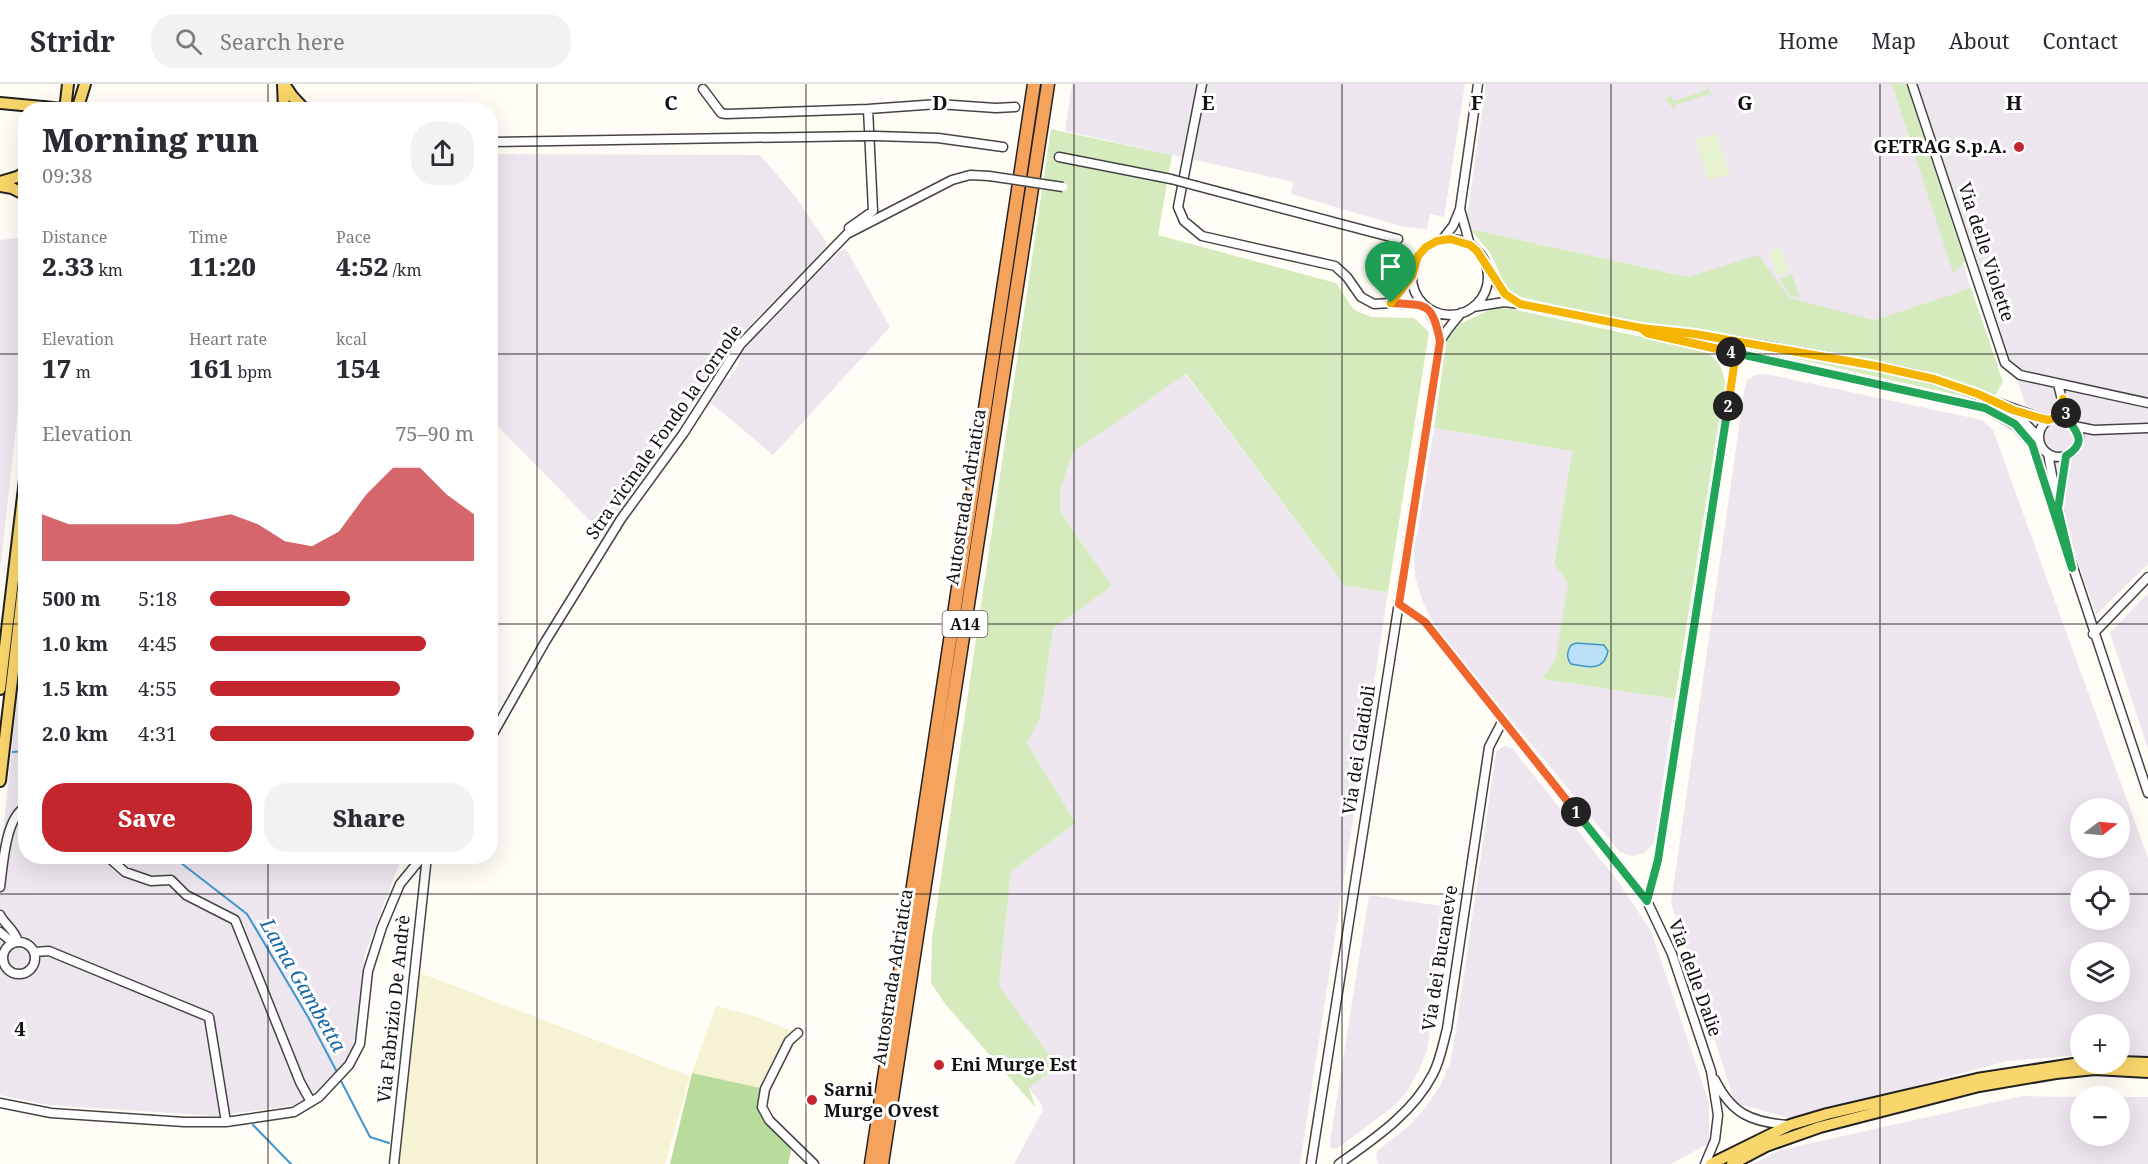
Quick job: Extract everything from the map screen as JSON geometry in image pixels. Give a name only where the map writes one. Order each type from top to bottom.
[{"type":"highway","name":"Autostrada Adriatica","points":[[870,1164],[1034,84]]},
{"type":"highway","name":"Autostrada Adriatica","points":[[882,1164],[1048,84]]},
{"type":"main road","points":[[66,102],[68,84]]},
{"type":"main road","points":[[77,102],[78,84]]},
{"type":"main road","points":[[79,102],[85,84]]},
{"type":"main road","points":[[284,84],[285,102]]},
{"type":"main road","points":[[284,84],[298,102]]},
{"type":"main road","points":[[0,103],[18,105]]},
{"type":"main road","points":[[0,184],[18,176]]},
{"type":"main road","points":[[0,184],[18,191]]},
{"type":"main road","points":[[0,688],[18,538]]},
{"type":"main road","points":[[0,780],[18,629]]},
{"type":"main road","points":[[2130,1062],[2148,1063]]},
{"type":"main road","points":[[1711,1164],[1790,1125],[1827,1114],[1977,1079],[2070,1065]]},
{"type":"main road","points":[[1732,1164],[1766,1146],[1820,1126],[1979,1086],[2095,1069],[2148,1072]]},
{"type":"street","points":[[1202,84],[1178,207],[1184,220],[1202,236],[1335,266],[1347,277],[1361,297],[1374,304],[1391,303],[1426,307],[1438,313],[1451,315],[1461,313]]},
{"type":"street","points":[[1443,240],[1453,226],[1460,209],[1478,84]]},
{"type":"street","name":"Via delle Violette","points":[[1912,84],[2005,363],[2020,375],[2058,384]]},
{"type":"street","points":[[703,89],[721,113],[726,114],[938,104],[1015,107]]},
{"type":"street","points":[[847,234],[846,230],[873,211],[868,109]]},
{"type":"street","points":[[498,142],[876,136],[938,138],[1003,147]]},
{"type":"street","points":[[1059,157],[1172,179],[1398,239]]},
{"type":"street","name":"Stra vicinale Fondo la Cornole","points":[[498,725],[545,642],[621,519],[683,434],[740,345],[847,234],[952,180],[970,175],[1063,187]]},
{"type":"street","points":[[1460,209],[1470,245]]},
{"type":"street","points":[[1391,303],[1412,276],[1418,256],[1426,247],[1443,240],[1457,240],[1470,245],[1477,251],[1505,294],[1520,304]]},
{"type":"street","points":[[1473,307],[1485,292],[1488,282],[1487,269]]},
{"type":"street","name":"Via dei Gladioli","points":[[1311,1164],[1440,341],[1437,327],[1413,289],[1412,276]]},
{"type":"street","name":"Via dei Gladioli","points":[[1440,341],[1461,313],[1473,307],[1504,302],[1641,328]]},
{"type":"street","points":[[1641,328],[1647,333],[1985,408],[2015,424],[2032,444],[2093,634],[2148,793]]},
{"type":"street","points":[[1641,328],[1695,334],[1876,366],[1934,379],[1978,394],[2013,410],[2094,430],[2148,428]]},
{"type":"street","points":[[1647,901],[1658,860],[1736,353]]},
{"type":"street","points":[[2058,384],[2071,423],[2078,436],[2078,442]]},
{"type":"street","points":[[2058,384],[2148,403]]},
{"type":"street","points":[[2063,399],[2051,419],[2042,426],[2039,438],[2040,444],[2048,454],[2072,568]]},
{"type":"street","points":[[2013,410],[2039,438]]},
{"type":"street","points":[[2048,454],[2066,456],[2078,442],[2094,430]]},
{"type":"street","points":[[2058,509],[2066,456]]},
{"type":"street","points":[[2093,634],[2148,577]]},
{"type":"street","name":"Via delle Dalie","points":[[1399,604],[1425,622],[1647,901],[1672,954],[1711,1071],[1718,1115],[1715,1140],[1705,1164]]},
{"type":"street","name":"Via dei Bucaneve","points":[[1339,1164],[1383,1132],[1412,1105],[1433,1074],[1447,1029],[1489,747],[1503,720]]},
{"type":"street","points":[[0,887],[9,832],[18,814]]},
{"type":"street","points":[[116,864],[125,872],[151,882],[171,880],[186,895],[235,920],[300,1082],[311,1102]]},
{"type":"street","points":[[0,1102],[51,1113],[184,1122],[226,1122],[294,1112],[319,1097],[349,1065],[360,1044],[368,971],[382,927],[400,884],[418,864]]},
{"type":"street","name":"Via Fabrizio De Andrè","points":[[394,1164],[424,864]]},
{"type":"street","points":[[0,915],[14,931],[15,942]]},
{"type":"street","points":[[0,932],[15,942],[27,944],[34,952],[34,964],[31,969],[19,974],[5,973],[4,955],[8,946],[15,942]]},
{"type":"street","points":[[34,952],[49,951],[209,1017],[226,1122]]},
{"type":"street","points":[[798,1033],[789,1041],[765,1089],[762,1107],[770,1120],[814,1164]]},
{"type":"street","points":[[1711,1071],[1724,1098],[1741,1113],[1760,1121],[1790,1125]]},
{"type":"shaded area","points":[[1072,84],[1465,84],[1444,217],[1430,214],[1427,229],[1404,227],[1291,194],[1293,182],[1065,131]]},
{"type":"shaded area","points":[[1486,84],[1903,84],[1971,288],[1874,320],[1790,299],[1757,256],[1688,277],[1470,229],[1467,217]]},
{"type":"shaded area","points":[[1918,84],[2148,84],[2148,564],[2096,615]]},
{"type":"shaded area","points":[[498,154],[760,155],[796,197],[826,242],[826,248],[740,335],[604,535],[498,426]]},
{"type":"shaded area","points":[[18,238],[18,408],[0,571],[0,240]]},
{"type":"shaded area","points":[[846,249],[890,327],[773,455],[710,402],[724,380],[730,378],[740,362],[737,358],[744,348],[840,251]]},
{"type":"shaded area","points":[[1185,374],[1345,586],[1388,592],[1300,1164],[1014,1164],[1043,1110],[1029,1088],[999,986],[1011,871],[1076,823],[1027,743],[1040,719],[1053,629],[1112,586],[1060,512],[1060,491],[1073,452]]},
{"type":"shaded area","points":[[1766,374],[1982,420],[1993,430],[2126,798],[2070,798],[2070,858],[2130,858],[2130,808],[2148,858],[2148,1057],[2130,1056],[2130,1014],[2070,1014],[2070,1056],[2007,1061],[1793,1119],[1735,1103],[1671,903],[1746,381],[1755,375]]},
{"type":"shaded area","points":[[1434,428],[1572,450],[1554,564],[1568,583],[1555,661],[1543,679],[1675,699],[1654,843],[1644,853],[1632,856],[1620,852],[1435,627],[1423,603],[1415,577],[1414,552]]},
{"type":"shaded area","points":[[2148,593],[2148,749],[2110,633]]},
{"type":"shaded area","points":[[18,692],[18,864],[399,864],[365,954],[357,1033],[353,1050],[344,1063],[317,1090],[295,1105],[216,1116],[48,1105],[0,1095],[0,858]]},
{"type":"shaded area","points":[[1504,746],[1512,748],[1617,880],[1651,931],[1709,1103],[1709,1142],[1671,1164],[1379,1164],[1377,1161],[1376,1152],[1409,1126],[1426,1107],[1440,1086],[1450,1064],[1496,752]]},
{"type":"shaded area","points":[[1369,895],[1448,907],[1427,1050],[1419,1070],[1408,1090],[1394,1106],[1338,1148],[1333,1149],[1330,1147],[1330,1142]]},
{"type":"shaded area","points":[[415,971],[690,1076],[665,1164],[395,1164]]},
{"type":"shaded area","points":[[716,1006],[753,1016],[798,1033],[765,1089],[692,1073]]},
{"type":"shaded area","points":[[2022,1096],[2070,1097],[2070,1146],[2130,1146],[2130,1097],[2148,1097],[2148,1164],[1753,1164],[1780,1150]]},
{"type":"green space","points":[[1707,84],[1713,99],[1709,94],[1675,105],[1675,111],[1665,98],[1671,96],[1674,101],[1708,90]]},
{"type":"green space","points":[[1892,84],[1906,84],[1965,262],[1953,273]]},
{"type":"green space","points":[[1051,129],[1172,155],[1158,235],[1336,283],[1354,310],[1372,317],[1414,318],[1429,332],[1388,592],[1345,586],[1186,374],[1073,452],[1060,491],[1060,512],[1112,586],[1053,629],[1040,719],[1027,743],[1076,823],[1011,871],[999,986],[1057,1066],[1029,1088],[1036,1108],[946,1005],[931,983],[932,939]]},
{"type":"green space","points":[[1716,133],[1730,174],[1709,181],[1695,139]]},
{"type":"green space","points":[[1470,229],[1688,277],[1758,255],[1790,298],[1874,320],[1971,288],[2003,382],[1994,397],[1985,401],[1516,296],[1505,285],[1491,254]]},
{"type":"green space","points":[[1781,248],[1789,272],[1777,276],[1769,252]]},
{"type":"green space","points":[[1792,274],[1800,298],[1791,296],[1779,279]]},
{"type":"green space","points":[[1496,307],[1703,350],[1720,367],[1725,382],[1675,699],[1542,679],[1555,661],[1568,583],[1554,564],[1572,451],[1434,428],[1447,339],[1460,324]]},
{"type":"green space","points":[[692,1073],[765,1089],[762,1107],[793,1143],[788,1164],[670,1164]]},
{"type":"water","points":[[1576,643],[1604,645],[1608,651],[1606,658],[1599,665],[1594,666],[1571,664],[1568,652],[1571,645]]},
{"type":"waterway","name":"Lama Gambetta","points":[[13,752],[18,752]]},
{"type":"waterway","name":"Lama Gambetta","points":[[182,864],[247,914],[308,1017],[338,1074]]},
{"type":"waterway","name":"Lama Gambetta","points":[[340,1079],[370,1137],[389,1143]]},
{"type":"waterway","points":[[253,1125],[291,1164]]},
{"type":"place","name":"GETRAG S.p.A.","points":[[2019,147]]},
{"type":"place","name":"Eni Murge Est","points":[[939,1065]]},
{"type":"place","name":"Sarni Murge Ovest","points":[[812,1100]]},
{"type":"route","points":[[1391,303],[1412,276],[1418,256],[1426,247],[1437,241],[1457,240],[1470,245],[1477,251],[1505,294],[1520,304],[1641,328],[1647,333],[1985,408],[2015,424],[2032,444],[2072,568],[2058,509],[2066,456],[2075,448],[2078,436],[2073,424],[2067,420],[2063,399],[2054,418],[2048,420],[2013,410],[1978,394],[1934,379],[1876,366],[1695,334],[1641,328],[1647,333],[1736,353],[1658,860],[1647,901],[1425,622],[1399,604],[1440,341],[1437,327],[1424,304],[1391,303]]}]
